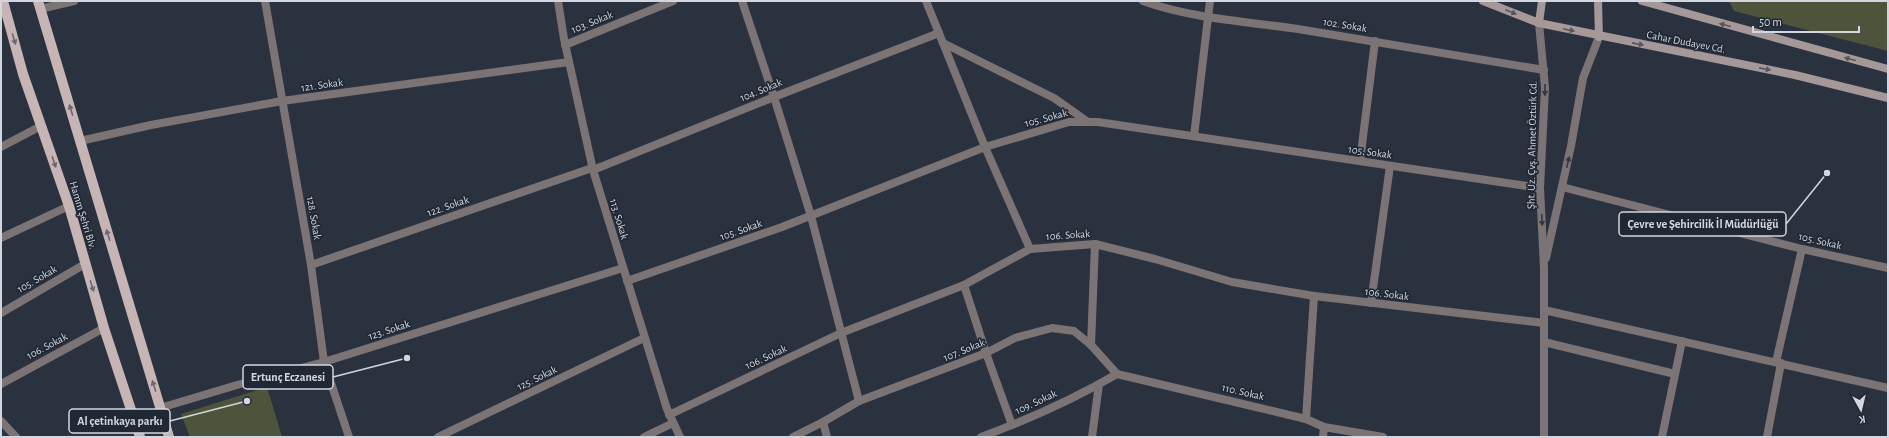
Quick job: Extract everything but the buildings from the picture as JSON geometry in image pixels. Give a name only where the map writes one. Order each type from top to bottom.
[{"type":"main road","name":"Hamm Şehri Blv.","points":[[3,1],[24,74],[69,206],[104,328],[140,437]]},
{"type":"main road","name":"Cahar Dudayev Cd.","points":[[1483,1],[1539,23],[1599,37],[1795,75],[1888,98]]},
{"type":"main road","points":[[1539,23],[1542,1]]},
{"type":"main road","points":[[1598,1],[1599,37]]},
{"type":"main road","points":[[1642,1],[1888,69]]},
{"type":"main road","name":"Hamm Şehri Blv.","points":[[39,5],[169,437]]},
{"type":"street","points":[[39,5],[74,1]]},
{"type":"street","name":"128. Sokak","points":[[266,1],[311,265],[324,362],[349,437]]},
{"type":"street","name":"113. Sokak","points":[[558,1],[565,45],[593,169],[644,338],[673,423],[680,437]]},
{"type":"street","name":"103. Sokak","points":[[565,45],[672,1]]},
{"type":"street","points":[[742,1],[811,216],[859,401]]},
{"type":"street","points":[[926,1],[1030,249]]},
{"type":"street","name":"102. Sokak","points":[[1143,1],[1160,7],[1208,16],[1375,41],[1544,70]]},
{"type":"street","points":[[1194,136],[1210,1]]},
{"type":"street","name":"Şht. Uz. Çvş. Ahmet Öztürk Cd.","points":[[1539,23],[1545,88],[1540,188],[1544,268],[1544,437]]},
{"type":"street","name":"104. Sokak","points":[[593,169],[939,33]]},
{"type":"street","name":"Şht. Uz. Çvş. Ahmet Öztürk Cd.","points":[[1544,268],[1562,187],[1583,78],[1599,37]]},
{"type":"street","points":[[1360,161],[1375,41]]},
{"type":"street","points":[[943,43],[1054,98],[1088,122]]},
{"type":"street","name":"121. Sokak","points":[[80,141],[151,125],[282,101],[569,62]]},
{"type":"street","name":"105. Sokak","points":[[626,281],[811,216],[986,147],[1070,122],[1098,122],[1540,188]]},
{"type":"street","points":[[1,147],[41,126]]},
{"type":"street","points":[[1371,303],[1390,166]]},
{"type":"street","name":"122. Sokak","points":[[311,265],[593,169]]},
{"type":"street","name":"105. Sokak","points":[[1562,187],[1802,249],[1888,268]]},
{"type":"street","points":[[1,238],[69,206]]},
{"type":"street","points":[[1091,345],[1095,244]]},
{"type":"street","name":"106. Sokak","points":[[670,414],[841,333],[964,285],[1030,249],[1095,244],[1155,259],[1232,282],[1314,296],[1544,323]]},
{"type":"street","points":[[1767,437],[1778,363],[1802,249]]},
{"type":"street","name":"105. Sokak","points":[[1,313],[85,264]]},
{"type":"street","name":"123. Sokak","points":[[160,408],[237,385],[324,362],[623,268]]},
{"type":"street","points":[[964,285],[986,353],[1012,425]]},
{"type":"street","points":[[1306,419],[1314,296]]},
{"type":"street","points":[[1544,310],[1888,388]]},
{"type":"street","name":"106. Sokak","points":[[1,384],[104,328]]},
{"type":"street","name":"107. Sokak","points":[[793,437],[859,401],[986,353],[1015,338],[1052,328],[1074,331],[1091,345],[1117,374]]},
{"type":"street","name":"125. Sokak","points":[[438,437],[644,338]]},
{"type":"street","points":[[1662,437],[1682,341]]},
{"type":"street","points":[[1544,342],[1675,374]]},
{"type":"street","points":[[1092,437],[1100,384],[1117,374]]},
{"type":"street","name":"110. Sokak","points":[[1117,374],[1306,419],[1324,427],[1383,437]]},
{"type":"street","name":"109. Sokak","points":[[981,437],[1012,425],[1100,384]]},
{"type":"street","points":[[1,421],[16,437]]},
{"type":"street","points":[[823,422],[826,437]]},
{"type":"street","points":[[644,437],[673,423]]},
{"type":"street","points":[[1323,437],[1324,427]]},
{"type":"green space","points":[[1729,1],[1888,1],[1888,51],[1734,11]]},
{"type":"green space","points":[[267,387],[282,437],[190,437],[181,414]]},
{"type":"place","name":"Çevre ve Şehircilik İl Müdürlüğü","points":[[1827,173]]},
{"type":"place","name":"Ertunç Eczanesi","points":[[407,358]]},
{"type":"place","name":"Al çetinkaya parkı","points":[[247,401]]}]
